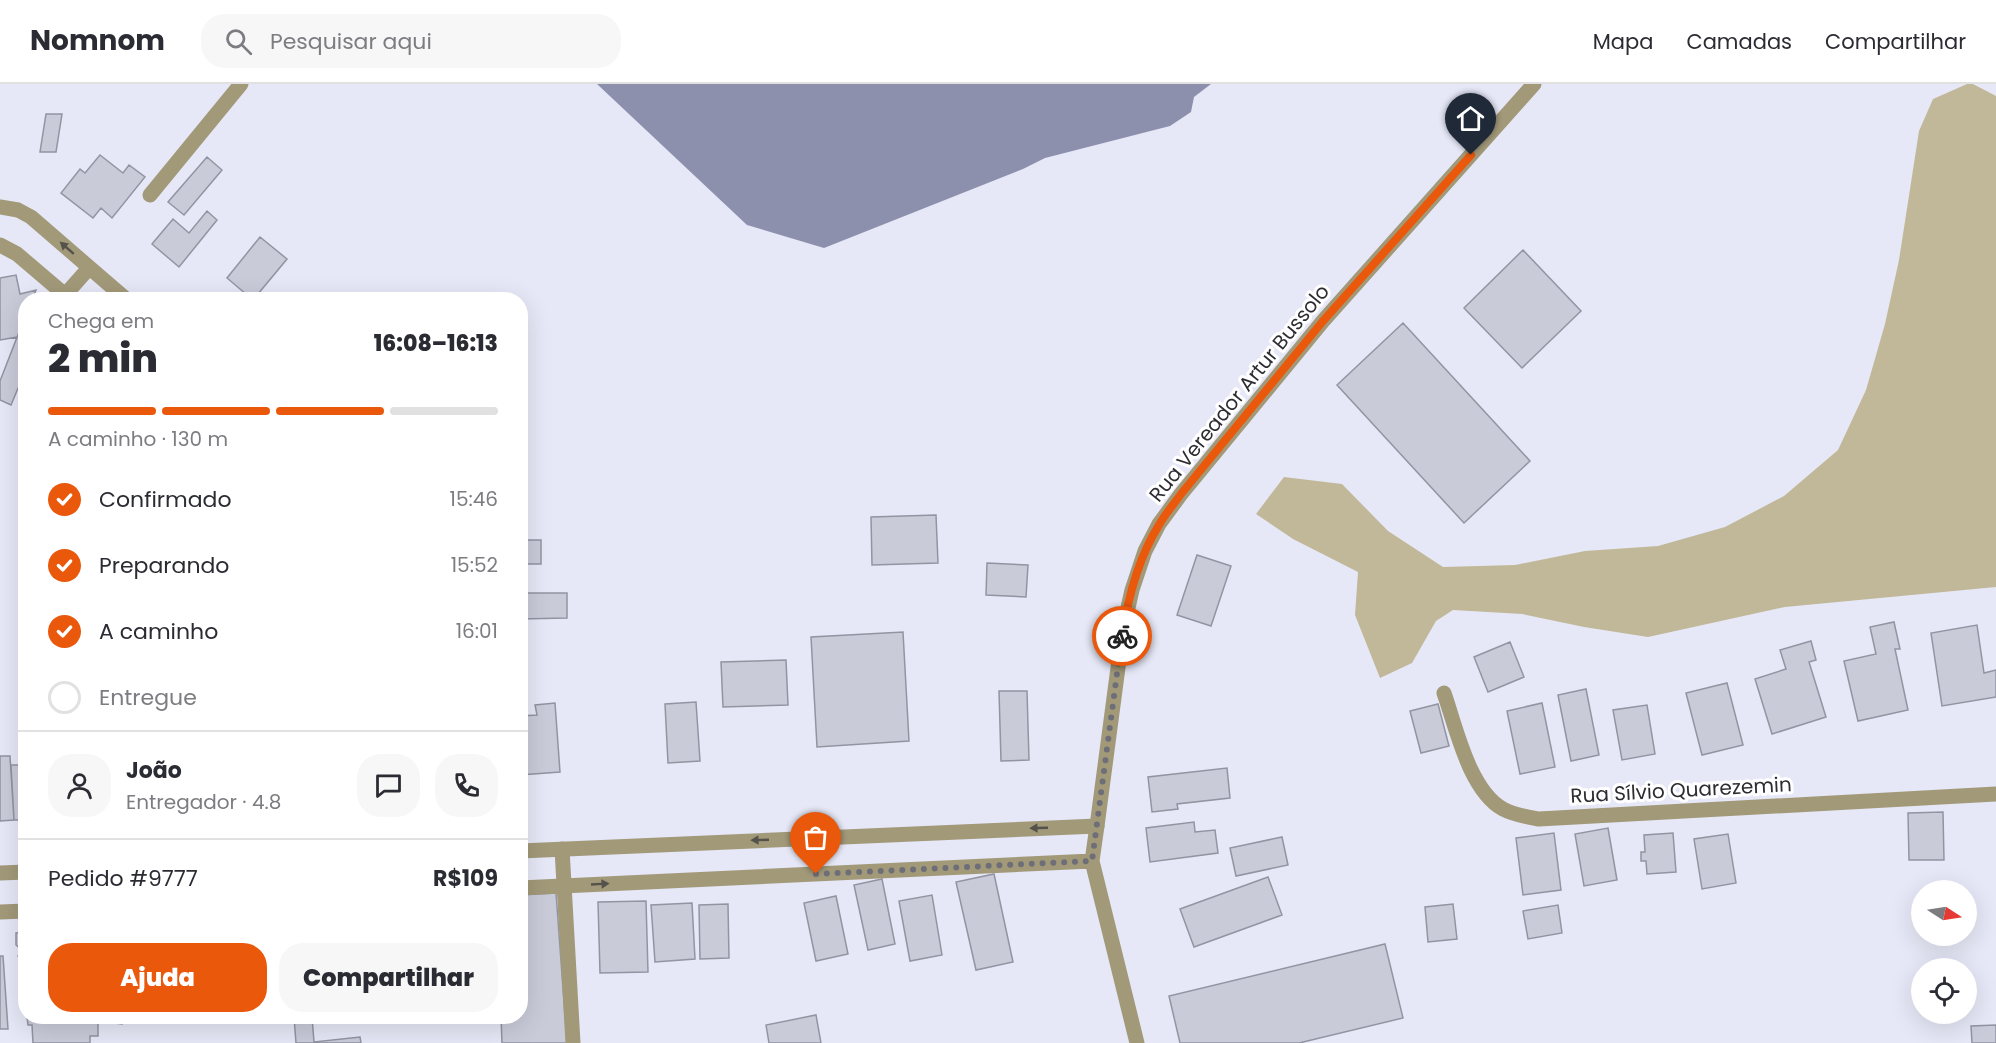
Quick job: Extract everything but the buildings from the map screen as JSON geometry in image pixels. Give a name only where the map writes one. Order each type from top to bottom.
[{"type":"street","points":[[150,195],[241,84]]},
{"type":"street","name":"Rua Vereador Artur Bussolo","points":[[1092,861],[1123,630],[1132,590],[1145,551],[1159,524],[1323,321],[1534,84]]},
{"type":"street","points":[[0,207],[18,210],[32,217],[118,292]]},
{"type":"street","points":[[0,245],[17,254],[61,292]]},
{"type":"street","points":[[72,292],[90,268]]},
{"type":"street","name":"Rua Sílvio Quarezemin","points":[[1444,693],[1468,762],[1491,800],[1503,809],[1539,819],[1996,794]]},
{"type":"street","points":[[528,851],[1097,826]]},
{"type":"street","points":[[562,849],[573,1043]]},
{"type":"street","points":[[528,888],[1092,861],[1137,1043]]},
{"type":"street","points":[[0,873],[18,872]]},
{"type":"street","points":[[0,912],[18,911]]},
{"type":"shaded area","points":[[1967,84],[1973,84],[1996,96],[1996,587],[1785,607],[1648,637],[1522,614],[1453,610],[1436,621],[1412,663],[1380,678],[1355,615],[1358,572],[1293,539],[1256,514],[1284,477],[1342,484],[1388,531],[1443,567],[1515,565],[1585,551],[1658,546],[1725,527],[1784,496],[1838,450],[1866,390],[1885,324],[1899,260],[1919,131],[1933,99]]},
{"type":"water","points":[[597,84],[1211,84],[1194,97],[1191,112],[1170,126],[1045,158],[1023,169],[824,248],[747,225]]},
{"type":"way so far","points":[[816,874],[1092,861],[1122,636]]},
{"type":"route","points":[[1122,636],[1132,590],[1145,551],[1159,524],[1323,321],[1471,155]]}]
